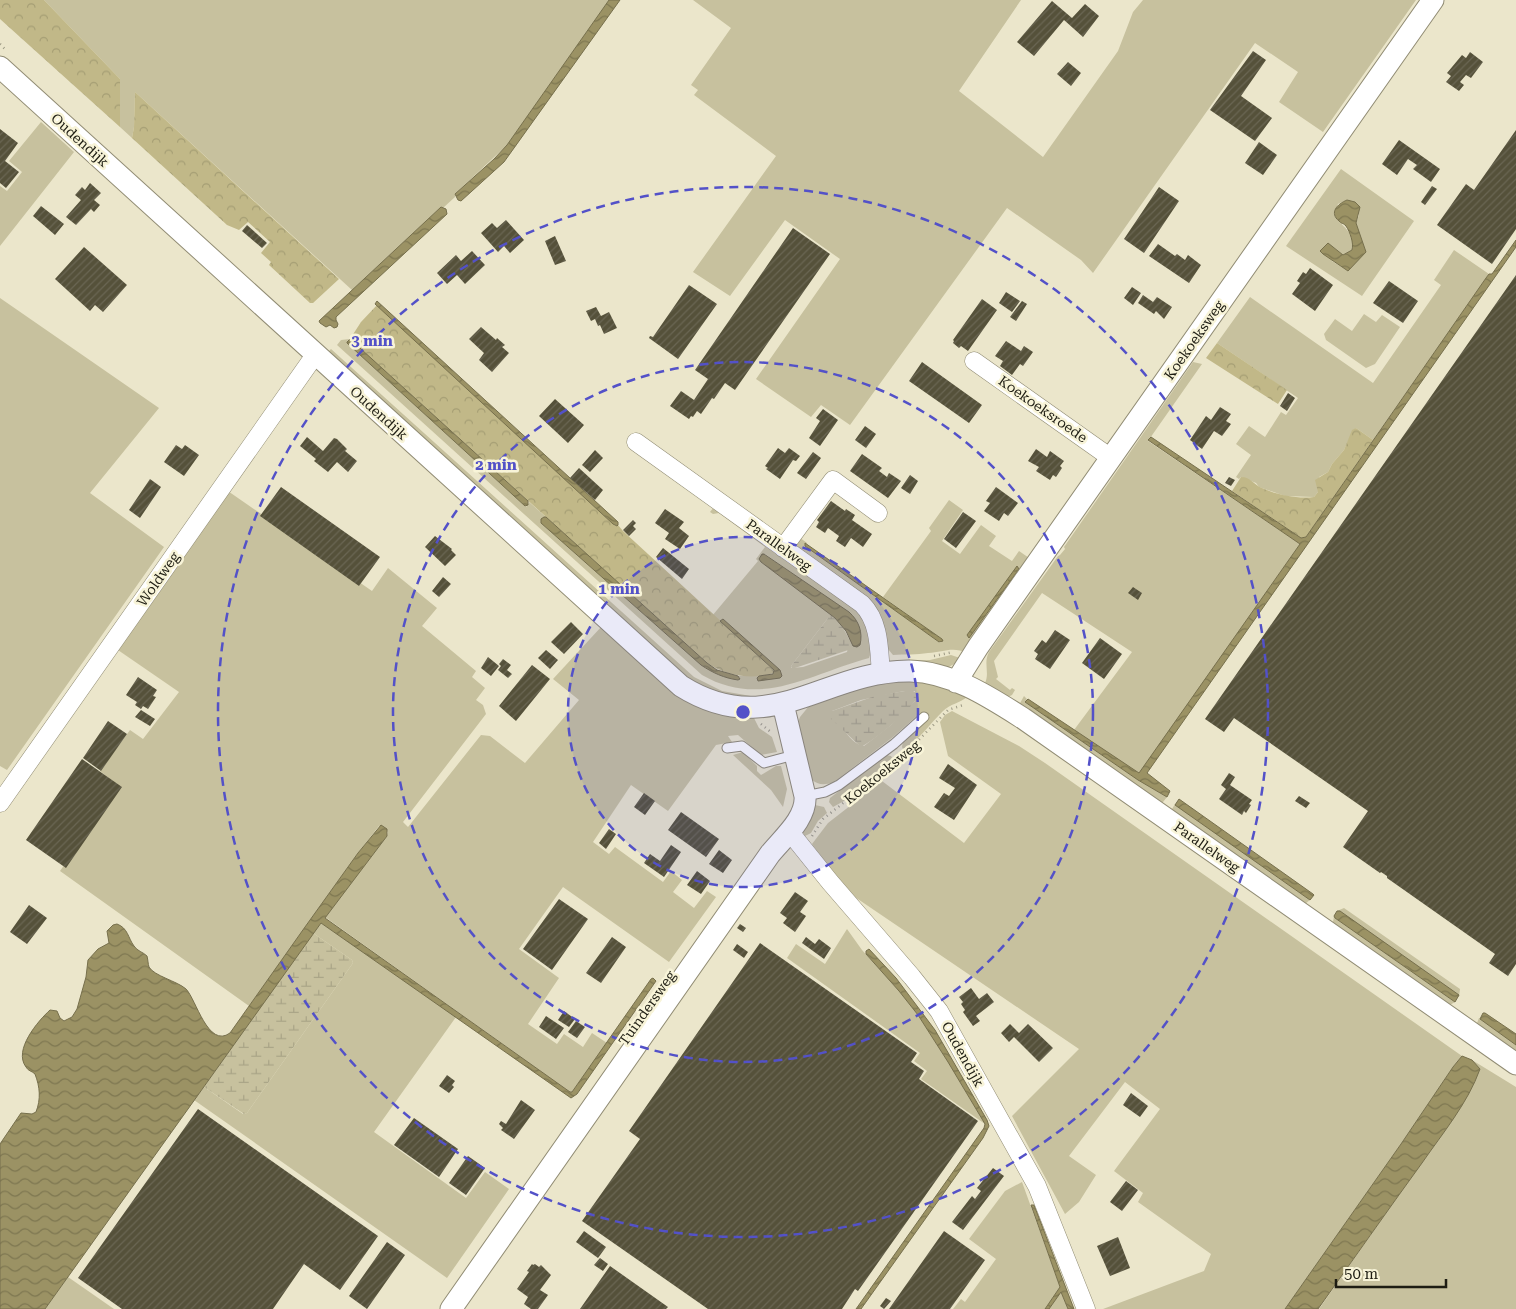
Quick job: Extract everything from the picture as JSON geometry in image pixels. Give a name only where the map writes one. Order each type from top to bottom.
[{"type":"street","name":"Koekoeksweg","points":[[956,682],[978,647],[1433,0]]},
{"type":"street","name":"Oudendijk","points":[[0,67],[672,679],[690,692],[711,701],[739,707],[755,708],[783,704]]},
{"type":"street","name":"Woldweg","points":[[0,803],[315,355]]},
{"type":"street","name":"Koekoeksroede","points":[[974,361],[1111,458]]},
{"type":"street","name":"Parallelweg","points":[[636,442],[862,604],[869,611],[875,625],[881,674]]},
{"type":"street","points":[[783,548],[832,480],[878,513]]},
{"type":"street","name":"Parallelweg","points":[[783,704],[881,674],[912,671],[936,675],[956,682],[992,699],[1024,719],[1516,1064]]},
{"type":"street","points":[[783,704],[789,756],[805,796]]},
{"type":"street","name":"Tuindersweg","points":[[451,1309],[758,870],[795,838],[805,796]]},
{"type":"street","name":"Oudendijk","points":[[795,838],[939,1011],[1037,1186],[1086,1309]]},
{"type":"lane","name":"Koekoeksweg","points":[[805,796],[825,792],[839,785],[894,744],[924,717]]},
{"type":"lane","points":[[727,748],[742,746],[764,763],[789,756]]},
{"type":"path","name":"Koekoeksweg","points":[[795,838],[812,836],[820,822],[905,754],[948,710],[967,704]]},
{"type":"path","points":[[755,708],[760,724],[776,739],[789,756]]},
{"type":"green space","points":[[0,0],[44,0],[120,79],[120,127],[0,19]]},
{"type":"green space","points":[[44,0],[609,0],[507,145],[455,194],[455,197],[443,208],[441,207],[352,290],[135,92],[132,138],[120,127],[120,79]]},
{"type":"green space","points":[[693,0],[1021,0],[959,91],[1043,157],[1118,51],[1133,12],[1143,0],[1416,0],[1323,132],[1279,102],[1298,72],[1255,43],[1093,273],[1081,260],[1007,208],[850,425],[821,405],[811,417],[756,379],[840,259],[785,220],[730,296],[693,272],[776,156],[694,95],[698,90],[691,85],[731,28]]},
{"type":"green space","points":[[135,92],[339,279],[313,303],[310,303],[269,265],[271,262],[261,253],[270,242],[248,222],[239,230],[227,225],[132,138]]},
{"type":"green space","points":[[41,122],[74,152],[0,246],[0,186],[7,191],[22,172],[9,161]]},
{"type":"green space","points":[[1341,169],[1414,221],[1362,296],[1286,246]],"holes":[[[1346,200],[1355,202],[1359,215],[1356,223],[1360,257],[1348,271],[1332,261],[1328,243],[1343,255],[1352,250],[1353,243],[1350,233],[1334,214],[1338,204]]]},
{"type":"green space","points":[[1454,250],[1489,274],[1373,440],[1356,428],[1344,450],[1328,472],[1319,477],[1318,492],[1314,497],[1285,496],[1259,487],[1256,483],[1241,477],[1239,479],[1236,477],[1251,455],[1236,444],[1249,426],[1265,437],[1281,412],[1286,415],[1298,398],[1217,343],[1250,297],[1373,383],[1441,285],[1434,280]]},
{"type":"green space","points":[[0,298],[159,408],[90,493],[164,547],[7,770],[0,766]]},
{"type":"green space","points":[[377,305],[613,524],[618,525],[773,669],[774,673],[757,676],[739,676],[722,671],[707,663],[350,339],[361,322]]},
{"type":"green space","points":[[1364,314],[1376,322],[1382,315],[1400,327],[1375,364],[1366,368],[1326,340],[1324,334],[1335,319],[1352,331]]},
{"type":"green space","points":[[350,339],[347,343],[526,507],[529,503],[528,501],[546,517],[544,517],[541,523],[705,668],[714,673],[738,680],[740,678],[738,676],[759,676],[757,678],[781,672],[723,619],[720,621],[712,616],[758,561],[756,559],[765,547],[719,513],[713,514],[710,512],[714,507],[866,617],[871,652],[869,658],[786,685],[765,689],[745,689],[724,685],[702,675],[337,345],[341,340]],"holes":[[[765,554],[854,617],[847,652],[803,667],[791,668],[828,618],[828,612],[761,562]]]},
{"type":"green space","points":[[1217,343],[1287,390],[1278,404],[1206,358]]},
{"type":"green space","points":[[331,349],[694,677],[722,691],[751,696],[753,698],[721,695],[693,683],[325,355]]},
{"type":"green space","points":[[1193,362],[1202,364],[1148,441],[1300,544],[1138,774],[1074,730],[1132,652],[1042,593],[994,661],[998,677],[996,679],[1010,690],[1012,688],[1015,690],[1012,695],[1008,697],[985,683],[987,656],[1058,556],[1065,549],[1064,547]]},
{"type":"green space","points":[[1356,428],[1373,440],[1306,537],[1301,538],[1232,491],[1241,477],[1247,478],[1259,487],[1274,493],[1294,497],[1314,497],[1318,492],[1315,480],[1328,472],[1344,450],[1352,430]]},
{"type":"green space","points":[[225,489],[372,591],[388,568],[437,608],[422,626],[476,671],[472,677],[485,688],[476,700],[483,705],[486,714],[403,822],[408,827],[481,735],[490,736],[525,763],[579,700],[553,679],[602,626],[619,641],[753,716],[759,728],[772,737],[777,752],[761,755],[738,735],[728,736],[732,742],[716,745],[668,811],[631,785],[593,842],[609,854],[615,847],[663,882],[671,871],[682,880],[673,892],[694,908],[707,891],[716,897],[669,962],[563,887],[519,949],[559,978],[528,1024],[557,1044],[564,1034],[583,1047],[592,1033],[607,1043],[571,1093],[325,917],[387,836],[388,832],[379,826],[249,1006],[60,871],[120,787],[100,771],[130,730],[143,739],[179,692],[115,648]]},
{"type":"green space","points":[[949,500],[963,510],[942,541],[960,554],[981,525],[996,536],[989,546],[1012,561],[1019,551],[1032,560],[967,653],[952,650],[893,655],[888,649],[883,635],[795,553],[794,544],[799,537],[807,543],[805,546],[940,643],[942,639],[883,597],[931,531],[929,528]]},
{"type":"green space","points":[[828,612],[841,624],[853,646],[857,647],[792,669],[791,666],[828,618]]},
{"type":"green space","points":[[951,655],[963,659],[947,668],[901,661],[930,660]]},
{"type":"green space","points":[[885,680],[932,683],[967,697],[946,709],[904,751],[902,747],[903,741],[930,716],[919,714],[893,737],[834,782],[825,784],[819,784],[811,779],[797,725],[800,717],[809,706]],"holes":[[[904,691],[915,691],[915,701],[891,725],[864,746],[854,742],[832,711],[861,700]]]},
{"type":"green space","points":[[911,690],[919,694],[910,707],[884,731],[861,747],[828,716],[828,713],[832,711],[875,696]]},
{"type":"green space","points":[[1024,696],[1027,699],[1025,702],[1138,780],[1167,797],[1158,804],[1019,705]]},
{"type":"green space","points":[[952,711],[1019,746],[1045,763],[1462,1056],[1285,1309],[1103,1309],[1204,1271],[1211,1254],[1138,1202],[1143,1193],[1114,1171],[1160,1109],[1125,1082],[1069,1156],[1096,1175],[1079,1202],[1065,1214],[1012,1116],[1079,1049],[846,891],[812,844],[828,823],[882,781],[964,843],[1001,794],[948,756],[940,722],[945,715]]},
{"type":"green space","points":[[743,752],[757,766],[757,771],[761,775],[776,766],[781,766],[787,789],[783,807],[771,790],[733,755]]},
{"type":"green space","points":[[886,755],[891,756],[894,761],[844,801],[833,807],[829,802],[830,798]]},
{"type":"green space","points":[[1175,804],[1310,900],[1305,904],[1173,814],[1172,809]]},
{"type":"green space","points":[[815,805],[824,807],[827,813],[818,821],[811,833],[805,836],[802,829],[803,825]]},
{"type":"green space","points":[[1344,908],[1460,989],[1459,997],[1337,911]]},
{"type":"green space","points":[[1334,916],[1455,1002],[1450,1005],[1335,928]]},
{"type":"green space","points":[[321,923],[456,1017],[374,1132],[466,1198],[485,1172],[509,1189],[447,1278],[194,1100],[204,1087],[243,1114],[247,1113],[353,963],[352,960],[313,933]]},
{"type":"green space","points":[[847,929],[862,950],[918,1015],[985,1124],[921,1079],[927,1071],[914,1061],[920,1053],[787,958],[796,944],[825,964]]},
{"type":"green space","points":[[313,933],[352,960],[353,963],[247,1113],[244,1114],[204,1087]]},
{"type":"green space","points":[[1479,1018],[1516,1045],[1516,1055],[1478,1027]]},
{"type":"green space","points":[[1472,1060],[1516,1087],[1516,1309],[1319,1309],[1462,1104],[1479,1069]]},
{"type":"green space","points":[[1022,1182],[1060,1287],[1059,1289],[1045,1309],[953,1309],[961,1299],[965,1302],[996,1259],[969,1239],[1005,1191]]},
{"type":"green space","points":[[68,1277],[114,1309],[45,1309]]},
{"type":"green space","points":[[1060,1293],[1068,1309],[1049,1309]]},
{"type":"water","points":[[609,0],[620,0],[504,162],[461,201],[458,200],[455,194],[507,145]]},
{"type":"water","points":[[1347,200],[1355,202],[1360,207],[1356,223],[1366,252],[1348,271],[1320,251],[1328,243],[1343,255],[1352,250],[1349,231],[1336,218],[1334,212],[1337,206]]},
{"type":"water","points":[[441,207],[446,209],[447,214],[336,317],[337,327],[334,328],[330,325],[326,327],[320,323],[319,321]]},
{"type":"water","points":[[1516,240],[1516,247],[1147,773],[1170,791],[1167,797],[1138,780],[1025,702],[1028,699],[1139,773],[1300,544],[1148,440],[1151,437],[1301,538],[1306,537],[1486,278],[1489,274],[1492,274]]},
{"type":"water","points":[[377,301],[618,522],[618,525],[613,524],[375,304]]},
{"type":"water","points":[[350,339],[528,501],[528,505],[525,506],[347,343]]},
{"type":"water","points":[[544,517],[707,663],[717,670],[738,676],[740,679],[714,673],[701,665],[541,523],[541,519]]},
{"type":"water","points":[[805,543],[943,641],[939,642],[805,546]]},
{"type":"water","points":[[762,554],[849,612],[859,627],[860,645],[857,647],[853,646],[846,631],[835,618],[761,562],[759,559]]},
{"type":"water","points":[[1017,566],[1019,569],[969,638],[967,635]]},
{"type":"water","points":[[723,619],[780,670],[782,676],[780,678],[758,681],[757,678],[759,676],[773,674],[774,670],[720,621]]},
{"type":"water","points":[[1179,799],[1314,895],[1310,900],[1175,805]]},
{"type":"water","points":[[381,825],[387,829],[387,836],[325,918],[570,1092],[572,1092],[651,979],[653,978],[656,981],[577,1094],[571,1098],[321,923],[45,1309],[0,1309],[0,1144],[21,1113],[32,1114],[36,1112],[39,1098],[39,1088],[35,1074],[27,1068],[23,1060],[25,1044],[39,1021],[50,1010],[57,1011],[60,1018],[64,1021],[72,1017],[77,1009],[86,977],[88,960],[98,949],[109,943],[107,931],[113,925],[121,926],[135,948],[147,956],[149,967],[152,970],[186,989],[209,1029],[215,1034],[222,1036],[230,1033],[358,853]]},
{"type":"water","points":[[1337,911],[1340,911],[1459,995],[1455,1002],[1335,918],[1334,916]]},
{"type":"water","points":[[869,949],[896,978],[935,1030],[989,1126],[983,1138],[861,1309],[856,1309],[985,1124],[918,1015],[866,954],[866,951]]},
{"type":"water","points":[[1483,1013],[1516,1034],[1516,1045],[1480,1019]]},
{"type":"water","points":[[1462,1056],[1472,1060],[1480,1069],[1469,1094],[1446,1129],[1318,1309],[1285,1309],[1453,1067]]},
{"type":"water","points":[[1031,1205],[1034,1205],[1074,1309],[1068,1309],[1061,1292],[1049,1309],[1045,1309],[1060,1287]]},
{"type":"building","points":[[1052,1],[1072,18],[1085,4],[1099,16],[1083,37],[1064,20],[1034,56],[1017,42]]},
{"type":"building","points":[[1253,51],[1266,60],[1241,96],[1272,118],[1255,141],[1210,110]]},
{"type":"building","points":[[1470,52],[1483,62],[1471,78],[1466,75],[1460,82],[1464,85],[1459,91],[1446,82],[1451,76],[1447,73],[1462,55],[1466,58]]},
{"type":"building","points":[[1068,62],[1081,73],[1071,86],[1057,74]]},
{"type":"building","points":[[0,129],[18,143],[5,161],[19,172],[6,188],[0,183]]},
{"type":"building","points":[[1516,130],[1516,229],[1492,264],[1437,225],[1466,184],[1474,190]]},
{"type":"building","points":[[1399,140],[1440,169],[1431,182],[1413,169],[1417,165],[1408,159],[1397,175],[1382,164]]},
{"type":"building","points":[[1259,142],[1277,155],[1263,175],[1245,163]]},
{"type":"building","points":[[90,183],[101,193],[94,200],[100,205],[94,212],[91,209],[76,225],[66,217],[81,200],[75,195],[82,187],[85,190]]},
{"type":"building","points":[[1432,186],[1437,189],[1425,205],[1421,202]]},
{"type":"building","points":[[1159,187],[1179,201],[1144,253],[1124,239]]},
{"type":"building","points":[[41,206],[64,224],[55,235],[33,216]]},
{"type":"building","points":[[506,220],[524,240],[510,253],[504,246],[498,252],[481,233],[492,223],[497,228]]},
{"type":"building","points":[[247,225],[267,243],[262,248],[242,231]]},
{"type":"building","points":[[793,228],[830,254],[735,390],[725,383],[701,414],[697,411],[689,419],[670,406],[681,391],[694,400],[708,379],[695,370]]},
{"type":"building","points":[[555,236],[566,261],[555,265],[545,241]]},
{"type":"building","points":[[1158,244],[1175,256],[1177,254],[1185,260],[1188,255],[1201,265],[1189,283],[1149,256]]},
{"type":"building","points":[[84,247],[127,285],[103,312],[95,305],[90,311],[55,279]]},
{"type":"building","points":[[472,251],[485,265],[465,284],[457,275],[447,284],[437,273],[456,255],[461,261]]},
{"type":"building","points":[[1310,268],[1333,285],[1315,311],[1292,294],[1300,283],[1297,281],[1303,272],[1306,274]]},
{"type":"building","points":[[1516,275],[1516,964],[1508,976],[1489,963],[1495,954],[1387,878],[1387,876],[1343,847],[1368,811],[1234,718],[1224,732],[1205,719]]},
{"type":"building","points":[[1389,281],[1418,301],[1403,323],[1373,303]]},
{"type":"building","points":[[689,285],[717,304],[678,359],[649,338],[650,336],[653,337]]},
{"type":"building","points":[[1132,287],[1141,293],[1133,305],[1124,298]]},
{"type":"building","points":[[1006,292],[1020,301],[1012,312],[999,303]]},
{"type":"building","points":[[1143,295],[1153,302],[1157,297],[1172,307],[1164,319],[1156,311],[1154,314],[1138,303]]},
{"type":"building","points":[[982,299],[997,310],[968,351],[961,346],[959,348],[953,343],[953,340]]},
{"type":"building","points":[[1022,301],[1027,304],[1016,321],[1010,317]]},
{"type":"building","points":[[596,307],[601,316],[609,312],[617,328],[604,334],[595,319],[591,321],[586,311]]},
{"type":"building","points":[[481,327],[505,345],[502,347],[509,353],[492,372],[479,360],[484,353],[469,339]]},
{"type":"building","points":[[1006,341],[1021,351],[1024,346],[1033,352],[1023,366],[1020,364],[1012,375],[1000,366],[1003,361],[995,356]]},
{"type":"building","points":[[922,362],[982,405],[969,423],[909,381]]},
{"type":"building","points":[[1288,393],[1295,398],[1287,411],[1280,406]]},
{"type":"building","points":[[555,399],[584,425],[568,443],[539,416]]},
{"type":"building","points":[[1220,407],[1231,414],[1226,421],[1231,424],[1222,436],[1214,431],[1202,449],[1190,440],[1206,416],[1211,420]]},
{"type":"building","points":[[823,409],[838,420],[820,446],[809,438],[820,421],[816,418]]},
{"type":"building","points":[[865,426],[876,434],[866,448],[855,440]]},
{"type":"building","points":[[307,437],[323,451],[334,438],[337,439],[347,449],[345,451],[357,461],[348,472],[337,462],[328,472],[300,446]]},
{"type":"building","points":[[176,445],[182,449],[185,445],[199,455],[184,476],[164,462]]},
{"type":"building","points":[[778,448],[785,453],[789,448],[800,456],[796,461],[793,460],[780,479],[766,469],[768,468],[765,466]]},
{"type":"building","points":[[1036,449],[1047,457],[1050,451],[1064,461],[1056,477],[1053,475],[1050,480],[1036,471],[1039,467],[1028,461]]},
{"type":"building","points":[[595,450],[603,458],[590,472],[582,465]]},
{"type":"building","points":[[813,452],[821,458],[806,479],[797,473]]},
{"type":"building","points":[[862,454],[882,468],[879,471],[887,477],[889,473],[901,481],[888,498],[850,471]]},
{"type":"building","points":[[579,468],[603,490],[595,500],[570,478]]},
{"type":"building","points":[[910,475],[918,481],[910,494],[901,488]]},
{"type":"building","points":[[1229,477],[1235,480],[1231,486],[1225,483]]},
{"type":"building","points":[[150,479],[161,487],[140,518],[129,510]]},
{"type":"building","points":[[281,487],[380,557],[359,586],[260,516]]},
{"type":"building","points":[[996,487],[1018,503],[1008,516],[1004,513],[999,521],[984,511],[990,503],[986,501]]},
{"type":"building","points":[[831,501],[845,511],[846,509],[855,515],[852,520],[872,534],[863,547],[851,538],[845,547],[836,541],[839,536],[828,528],[825,533],[816,527],[819,522],[817,520]]},
{"type":"building","points":[[665,509],[684,522],[679,528],[689,536],[680,549],[665,539],[669,533],[655,523]]},
{"type":"building","points":[[963,512],[976,521],[956,548],[944,539]]},
{"type":"building","points":[[633,520],[636,523],[633,526],[636,529],[629,536],[623,530]]},
{"type":"building","points":[[435,536],[452,549],[456,555],[445,566],[425,547]]},
{"type":"building","points":[[663,548],[689,569],[682,579],[656,557]]},
{"type":"building","points":[[443,577],[451,584],[439,597],[432,591]]},
{"type":"building","points":[[1133,587],[1142,593],[1138,600],[1128,593]]},
{"type":"building","points":[[571,622],[583,634],[564,654],[551,642]]},
{"type":"building","points":[[1055,630],[1070,640],[1050,669],[1035,659],[1038,654],[1034,651],[1042,640],[1046,643]]},
{"type":"building","points":[[1100,638],[1122,654],[1104,679],[1082,663]]},
{"type":"building","points":[[546,650],[558,660],[550,669],[538,658]]},
{"type":"building","points":[[488,657],[499,666],[491,676],[481,668]]},
{"type":"building","points":[[503,659],[511,665],[507,670],[512,674],[508,678],[498,670],[501,666],[499,664]]},
{"type":"building","points":[[532,665],[550,679],[516,721],[499,706]]},
{"type":"building","points":[[138,677],[157,690],[153,696],[156,697],[148,709],[143,706],[141,709],[135,705],[137,702],[126,695]]},
{"type":"building","points":[[141,710],[155,719],[150,726],[135,717]]},
{"type":"building","points":[[108,721],[127,734],[101,771],[83,758]]},
{"type":"building","points":[[82,759],[122,787],[66,868],[26,840]]},
{"type":"building","points":[[948,764],[977,785],[954,820],[934,807],[944,793],[949,796],[955,788],[939,778]]},
{"type":"building","points":[[1229,773],[1235,777],[1230,785],[1252,800],[1246,813],[1244,811],[1242,815],[1219,799],[1226,789],[1221,785]]},
{"type":"building","points":[[644,793],[655,801],[645,815],[634,807]]},
{"type":"building","points":[[1299,796],[1310,803],[1306,808],[1295,801]]},
{"type":"building","points":[[681,812],[719,839],[706,857],[668,830]]},
{"type":"building","points":[[609,829],[616,834],[606,849],[599,843]]},
{"type":"building","points":[[671,845],[681,852],[664,877],[644,863],[650,854],[660,861]]},
{"type":"building","points":[[719,850],[732,860],[723,873],[709,864]]},
{"type":"building","points":[[697,871],[710,881],[701,894],[687,885]]},
{"type":"building","points":[[795,892],[808,901],[800,912],[806,916],[795,932],[783,923],[787,918],[780,913]]},
{"type":"building","points":[[559,899],[588,919],[552,970],[523,949]]},
{"type":"building","points":[[29,905],[47,918],[27,944],[10,932]]},
{"type":"building","points":[[740,924],[746,928],[743,932],[737,928]]},
{"type":"building","points":[[612,937],[626,947],[601,983],[586,973]]},
{"type":"building","points":[[806,937],[815,944],[819,939],[831,948],[824,959],[802,943]]},
{"type":"building","points":[[760,943],[917,1053],[911,1062],[924,1071],[919,1079],[978,1121],[858,1291],[855,1289],[842,1309],[708,1309],[582,1221],[640,1139],[629,1131]]},
{"type":"building","points":[[737,944],[748,952],[744,958],[733,950]]},
{"type":"building","points":[[971,988],[979,999],[987,993],[994,1002],[976,1016],[980,1021],[973,1026],[963,1012],[965,1010],[961,1004],[963,1002],[959,997]]},
{"type":"building","points":[[564,1011],[575,1019],[569,1027],[558,1020]]},
{"type":"building","points":[[546,1016],[564,1028],[556,1039],[539,1027]]},
{"type":"building","points":[[576,1021],[585,1027],[577,1038],[568,1032]]},
{"type":"building","points":[[1010,1024],[1019,1033],[1028,1024],[1053,1048],[1039,1062],[1014,1037],[1009,1042],[1001,1033]]},
{"type":"building","points":[[447,1075],[455,1081],[452,1085],[454,1087],[449,1093],[439,1086]]},
{"type":"building","points":[[1131,1093],[1148,1106],[1140,1117],[1123,1105]]},
{"type":"building","points":[[521,1100],[535,1110],[514,1139],[501,1130],[503,1128],[499,1124],[501,1121],[506,1124]]},
{"type":"building","points":[[198,1109],[378,1236],[340,1290],[304,1264],[273,1309],[122,1309],[78,1278]]},
{"type":"building","points":[[414,1118],[458,1149],[439,1177],[394,1145]]},
{"type":"building","points":[[468,1156],[485,1168],[466,1195],[449,1183]]},
{"type":"building","points":[[993,1168],[1004,1176],[963,1230],[952,1222],[972,1196],[975,1199],[981,1191],[977,1188]]},
{"type":"building","points":[[1126,1181],[1138,1190],[1122,1211],[1110,1202]]},
{"type":"building","points":[[584,1231],[606,1247],[598,1258],[576,1242]]},
{"type":"building","points":[[944,1231],[985,1260],[950,1309],[889,1309]]},
{"type":"building","points":[[1118,1237],[1130,1268],[1110,1276],[1097,1246]]},
{"type":"building","points":[[387,1242],[405,1255],[367,1309],[349,1296]]},
{"type":"building","points":[[600,1258],[608,1264],[603,1271],[594,1265]]},
{"type":"building","points":[[532,1264],[539,1267],[541,1265],[551,1275],[540,1290],[548,1295],[538,1309],[531,1309],[524,1304],[528,1297],[517,1289],[529,1272],[527,1271]]},
{"type":"building","points":[[610,1266],[668,1307],[666,1309],[580,1309]]},
{"type":"building","points":[[886,1298],[891,1301],[884,1309],[880,1306]]}]
